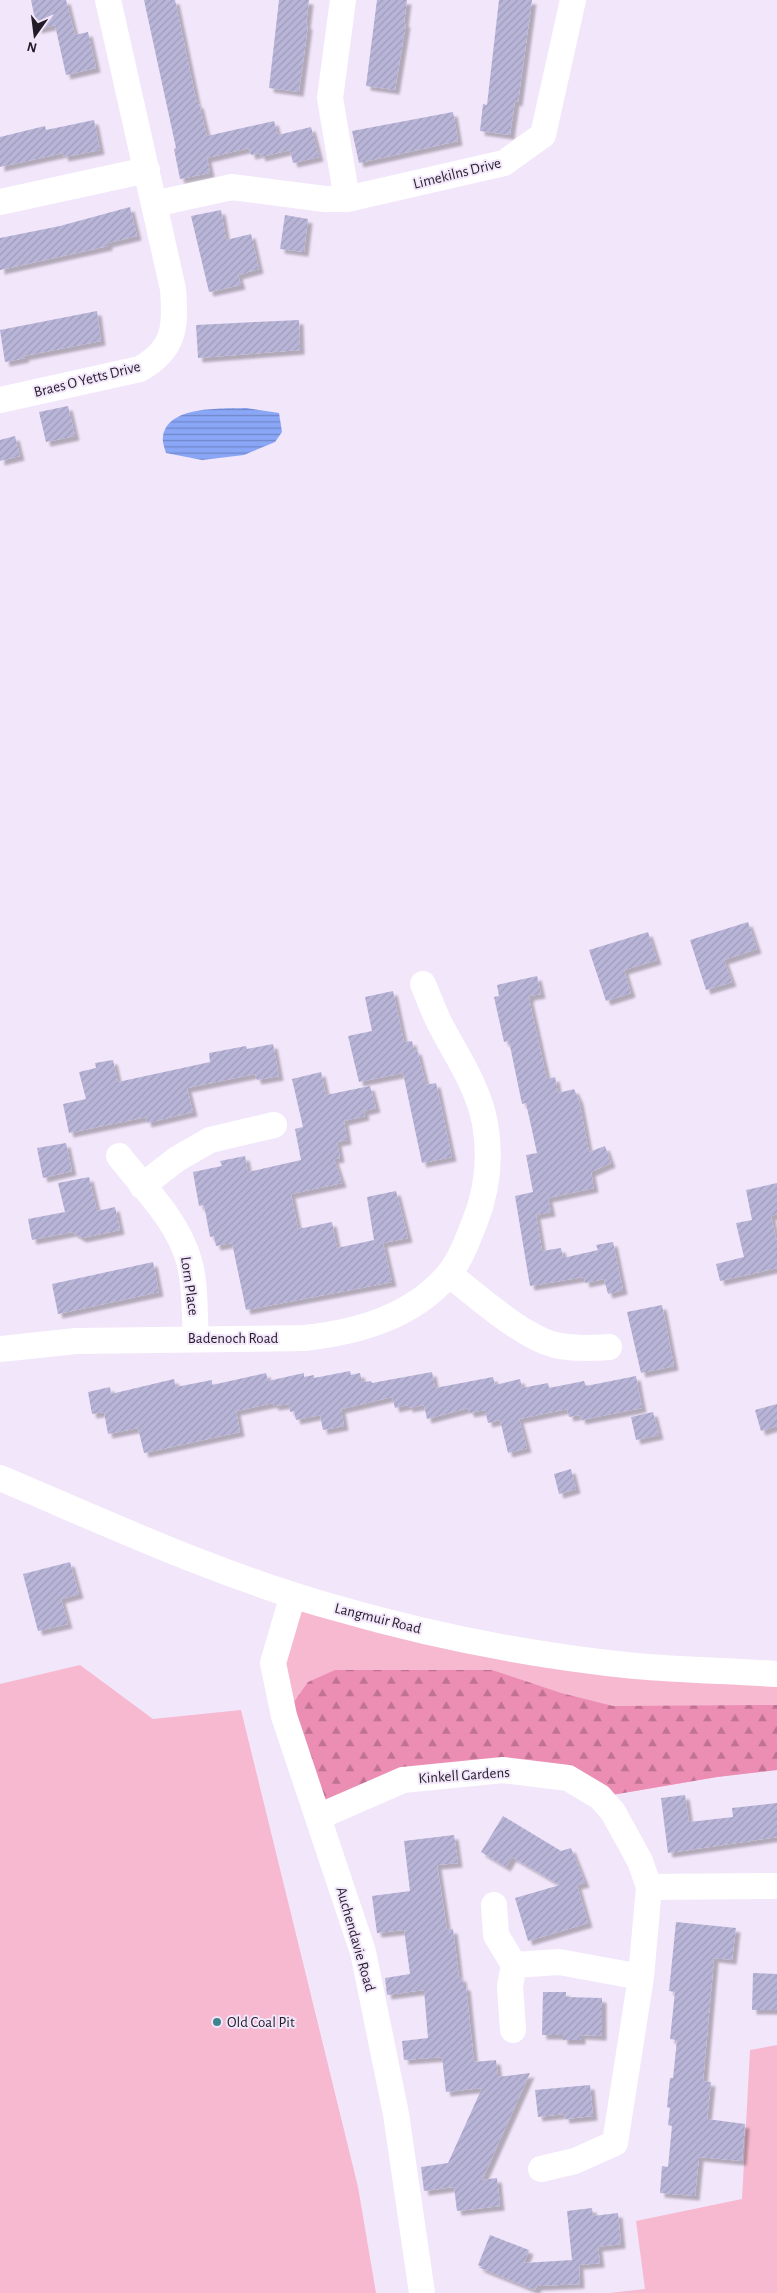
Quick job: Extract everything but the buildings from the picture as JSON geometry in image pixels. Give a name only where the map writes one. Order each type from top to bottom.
[{"type":"street","name":"Braes O Yetts Drive","points":[[0,400],[140,369],[154,361],[165,350],[171,338],[175,308],[173,289],[108,0]]},
{"type":"street","points":[[344,0],[330,98],[347,199]]},
{"type":"street","name":"Limekilns Drive","points":[[154,204],[232,187],[325,199],[347,199],[504,163],[543,136],[573,0]]},
{"type":"street","points":[[0,202],[147,170]]},
{"type":"street","name":"Badenoch Road","points":[[0,1350],[76,1341],[305,1338],[353,1330],[371,1326],[408,1307],[449,1274],[466,1244],[479,1212],[487,1176],[487,1151],[484,1122],[468,1073],[440,1024],[423,984]]},
{"type":"street","points":[[142,1186],[177,1159],[210,1140],[274,1125]]},
{"type":"street","name":"Lorn Place","points":[[119,1156],[170,1222],[185,1249],[190,1263],[196,1338]]},
{"type":"street","points":[[449,1274],[534,1337],[554,1345],[575,1348],[609,1347]]},
{"type":"street","name":"Langmuir Road","points":[[0,1478],[177,1554],[293,1595],[336,1608],[465,1639],[558,1655],[636,1666],[777,1674]]},
{"type":"street","name":"Auchendavie Road","points":[[293,1595],[273,1663],[284,1716],[363,1952],[396,2114],[422,2293]]},
{"type":"street","name":"Kinkell Gardens","points":[[318,1817],[402,1780],[503,1770],[568,1778],[600,1797],[613,1812],[640,1860],[649,1887],[641,1977],[615,2143],[575,2161],[541,2169]]},
{"type":"street","points":[[649,1887],[777,1886]]},
{"type":"street","points":[[494,1904],[496,1935],[514,1965],[510,1986],[513,2030]]},
{"type":"street","points":[[514,1965],[559,1962],[641,1977]]},
{"type":"shaded area","points":[[288,1608],[465,1639],[777,1674],[777,1770],[717,1777],[600,1797],[284,1716]]},
{"type":"shaded area","points":[[80,1665],[153,1719],[241,1710],[358,2187],[376,2293],[0,2293],[0,1684]]},
{"type":"shaded area","points":[[777,2045],[777,2293],[609,2293],[645,2289],[636,2221],[742,2199],[750,2050]]},
{"type":"green space","points":[[335,1670],[492,1670],[561,1693],[613,1706],[777,1705],[777,1770],[717,1777],[600,1797],[568,1778],[403,1780],[318,1817],[284,1716],[308,1682]]},
{"type":"water","points":[[246,408],[279,413],[282,432],[275,442],[244,455],[202,460],[166,453],[163,437],[167,427],[174,419],[185,414],[210,409]]},
{"type":"place","name":"Old Coal Pit","points":[[217,2022]]}]
